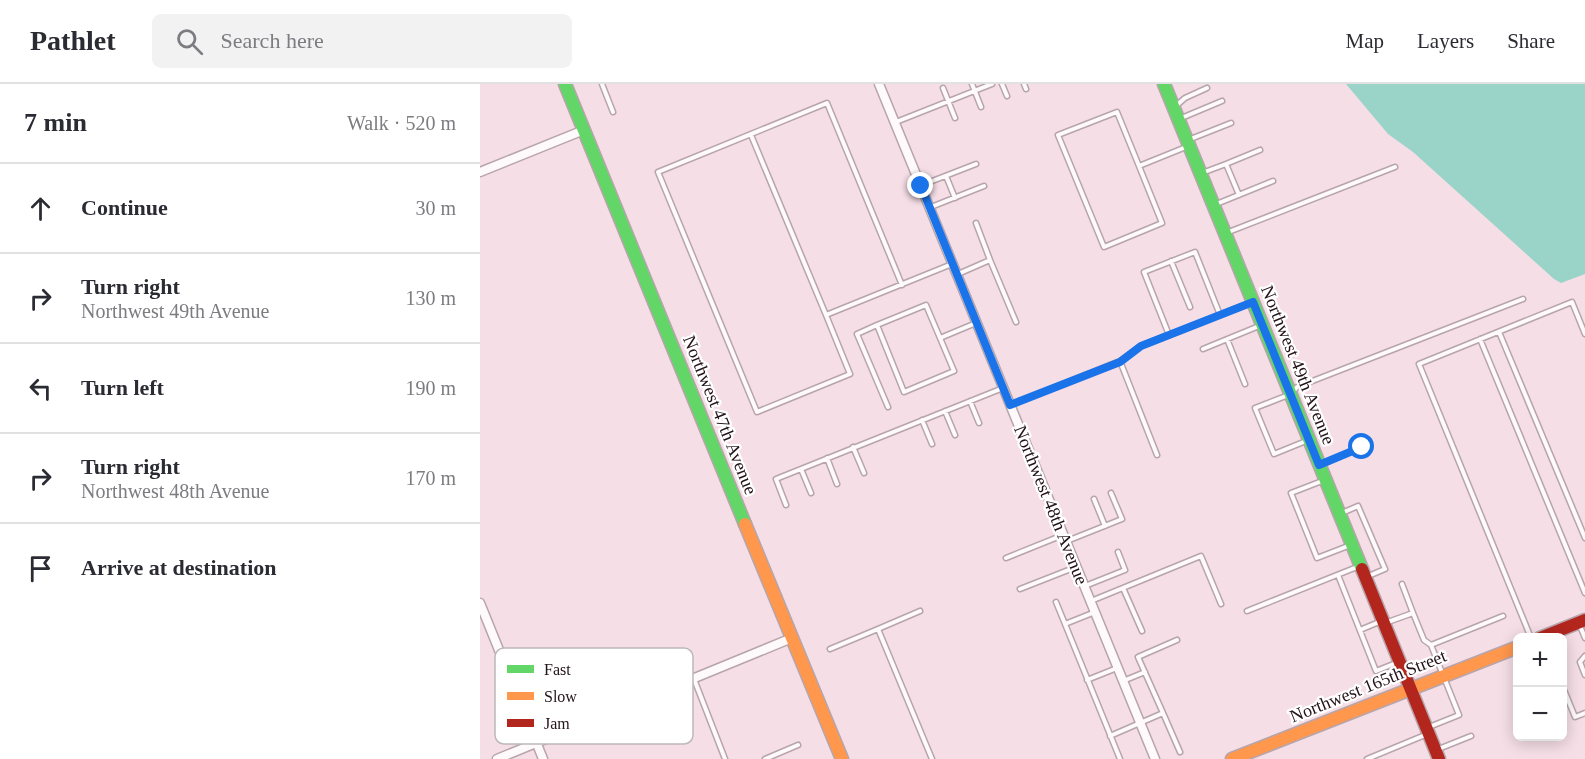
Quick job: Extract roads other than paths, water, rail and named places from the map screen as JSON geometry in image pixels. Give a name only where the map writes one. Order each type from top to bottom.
[{"type":"street","name":"Northwest 47th Avenue","points":[[565,84],[842,759]]},
{"type":"street","name":"Northwest 48th Avenue","points":[[879,84],[1155,759]]},
{"type":"street","name":"Northwest 49th Avenue","points":[[1164,84],[1437,754]]},
{"type":"street","points":[[480,172],[584,130]]},
{"type":"street","points":[[480,603],[498,648]]},
{"type":"street","points":[[1553,633],[1582,621]]},
{"type":"street","points":[[693,678],[792,638]]},
{"type":"street","name":"Northwest 165th Street","points":[[1232,759],[1513,648]]},
{"type":"street","points":[[497,759],[534,744]]},
{"type":"street","points":[[536,744],[543,759]]},
{"type":"lane","points":[[602,84],[613,112]]},
{"type":"lane","points":[[972,84],[981,107]]},
{"type":"lane","points":[[895,122],[992,84]]},
{"type":"lane","points":[[1002,84],[1007,96]]},
{"type":"lane","points":[[1024,84],[1026,89]]},
{"type":"lane","points":[[943,88],[955,118]]},
{"type":"lane","points":[[1176,114],[1185,98],[1208,88]]},
{"type":"lane","points":[[1176,114],[1222,101]]},
{"type":"lane","points":[[751,135],[850,374],[757,412],[658,172],[827,103],[902,285]]},
{"type":"lane","points":[[1117,112],[1139,166],[1162,224],[1104,247],[1059,135],[1117,112]]},
{"type":"lane","points":[[1139,166],[1231,123]]},
{"type":"lane","points":[[1201,174],[1260,150]]},
{"type":"lane","points":[[921,186],[976,164]]},
{"type":"lane","points":[[1226,164],[1239,195]]},
{"type":"lane","points":[[1225,233],[1395,167]]},
{"type":"lane","points":[[946,176],[955,198]]},
{"type":"lane","points":[[1214,205],[1273,181]]},
{"type":"lane","points":[[930,208],[984,186]]},
{"type":"lane","points":[[976,223],[1016,322]]},
{"type":"lane","points":[[1169,335],[1144,272],[1171,261],[1195,252],[1220,315]]},
{"type":"lane","points":[[957,274],[990,260]]},
{"type":"lane","points":[[1171,261],[1190,308]]},
{"type":"lane","points":[[826,315],[953,264]]},
{"type":"lane","points":[[1309,440],[1274,454],[1255,408],[1291,394],[1297,387],[1523,299]]},
{"type":"lane","points":[[1010,405],[1120,362],[1141,346],[1253,302]]},
{"type":"lane","points":[[1529,633],[1419,364],[1572,302],[1585,334]]},
{"type":"lane","points":[[877,325],[904,392],[954,371],[926,305],[877,325],[857,334],[888,407]]},
{"type":"lane","points":[[940,338],[977,322]]},
{"type":"lane","points":[[1203,349],[1262,324]]},
{"type":"lane","points":[[1499,332],[1585,538]]},
{"type":"lane","points":[[1227,339],[1245,384]]},
{"type":"lane","points":[[1480,339],[1585,593]]},
{"type":"lane","points":[[1120,362],[1157,455]]},
{"type":"lane","points":[[786,505],[776,479],[1003,388]]},
{"type":"lane","points":[[970,401],[980,423]]},
{"type":"lane","points":[[945,411],[955,435]]},
{"type":"lane","points":[[922,420],[932,444]]},
{"type":"lane","points":[[854,447],[864,474]]},
{"type":"lane","points":[[1319,465],[1362,447]]},
{"type":"lane","points":[[827,458],[837,484]]},
{"type":"lane","points":[[801,469],[811,493]]},
{"type":"lane","points":[[1325,480],[1291,493],[1317,558],[1352,544]]},
{"type":"lane","points":[[1006,558],[1122,519],[1111,493]]},
{"type":"lane","points":[[1094,499],[1105,526]]},
{"type":"lane","points":[[1247,611],[1338,575],[1385,569],[1358,506],[1339,514]]},
{"type":"lane","points":[[1085,587],[1125,570],[1118,552]]},
{"type":"lane","points":[[1090,601],[1201,556],[1221,604]]},
{"type":"lane","points":[[1020,589],[1077,567]]},
{"type":"lane","points":[[1338,575],[1376,671],[1399,661]]},
{"type":"lane","points":[[1367,759],[1459,715],[1431,645],[1424,640],[1402,584]]},
{"type":"lane","points":[[1123,588],[1142,632]]},
{"type":"lane","points":[[1056,602],[1120,759]]},
{"type":"lane","points":[[830,649],[920,611]]},
{"type":"lane","points":[[1065,624],[1095,612]]},
{"type":"lane","points":[[1360,630],[1413,613]]},
{"type":"lane","points":[[1431,645],[1503,616]]},
{"type":"lane","points":[[1582,621],[1585,638]]},
{"type":"lane","points":[[878,629],[932,759]]},
{"type":"lane","points":[[1177,640],[1138,657],[1180,752]]},
{"type":"lane","points":[[1585,656],[1580,662],[1585,675]]},
{"type":"lane","points":[[1088,680],[1118,668]]},
{"type":"lane","points":[[1123,681],[1145,672]]},
{"type":"lane","points":[[693,678],[725,759]]},
{"type":"lane","points":[[1564,687],[1575,717],[1585,713]]},
{"type":"lane","points":[[1110,736],[1163,713]]},
{"type":"lane","points":[[1437,754],[1471,736]]},
{"type":"lane","points":[[765,759],[798,745]]}]
